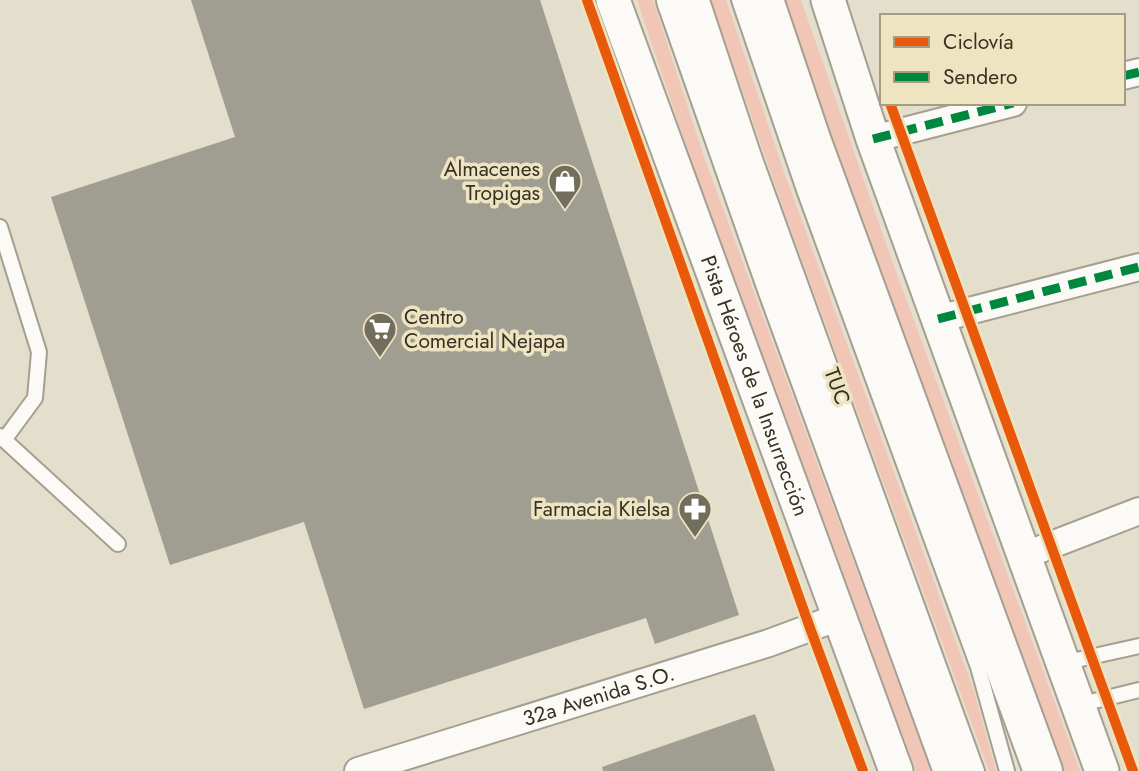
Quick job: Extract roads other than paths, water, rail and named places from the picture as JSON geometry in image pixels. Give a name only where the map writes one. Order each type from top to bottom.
[{"type":"main road","points":[[676,0],[777,288],[953,771]]},
{"type":"main road","points":[[764,0],[817,155],[1043,771]]},
{"type":"street","name":"Pista Héroes de la Insurrección","points":[[613,0],[896,771]]},
{"type":"street","points":[[831,5],[873,139],[1102,771]]},
{"type":"street","points":[[873,139],[1005,105]]},
{"type":"street","points":[[938,319],[1139,267]]},
{"type":"street","points":[[1023,556],[1139,511]]},
{"type":"street","name":"32a Avenida S.O.","points":[[360,771],[769,643],[839,617]]},
{"type":"lane","name":"TUC","points":[[702,0],[754,156],[977,771]]},
{"type":"lane","name":"TUC","points":[[739,0],[804,191],[978,667],[1007,771]]},
{"type":"lane","points":[[0,226],[39,352],[34,398],[2,438],[118,544]]},
{"type":"lane","points":[[1063,663],[1139,646]]},
{"type":"lane","points":[[1078,705],[1139,690]]},
{"type":"place","name":"Almacenes Tropigas","points":[[565,211]]},
{"type":"place","name":"Centro Comercial Nejapa","points":[[380,359]]},
{"type":"place","name":"Farmacia Kielsa","points":[[695,539]]}]
